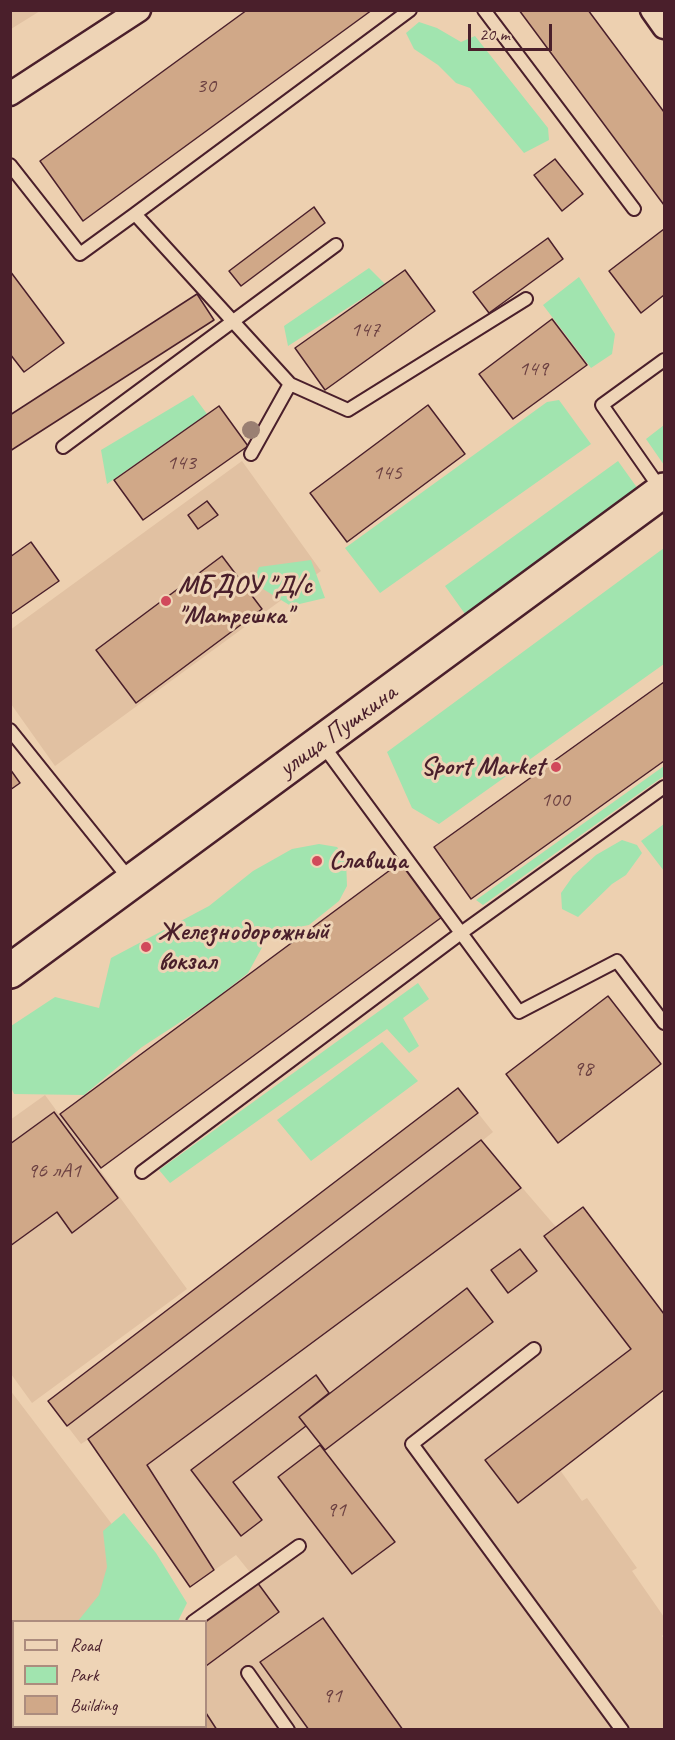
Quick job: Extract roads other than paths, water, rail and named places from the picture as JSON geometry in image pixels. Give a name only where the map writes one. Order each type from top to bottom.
[{"type":"main road","name":"улица Пушкина","points":[[10,971],[664,491]]},
{"type":"street","points":[[10,94],[139,10]]},
{"type":"street","points":[[651,10],[664,27]]},
{"type":"lane","points":[[10,165],[80,254],[410,10]]},
{"type":"lane","points":[[484,10],[634,209]]},
{"type":"lane","points":[[135,213],[290,384],[348,411],[526,299]]},
{"type":"lane","points":[[63,447],[336,245]]},
{"type":"lane","points":[[664,360],[602,405],[664,491]]},
{"type":"lane","points":[[251,454],[290,384]]},
{"type":"lane","points":[[10,730],[132,882]]},
{"type":"lane","points":[[322,743],[519,1012],[617,961],[664,1023]]},
{"type":"lane","points":[[142,1172],[460,933],[664,787]]},
{"type":"lane","points":[[534,1349],[412,1444],[622,1730]]},
{"type":"lane","points":[[196,1620],[299,1546]]},
{"type":"lane","points":[[248,1673],[288,1730]]},
{"type":"place","name":"МБДОУ \"Д/с \"Матрешка\"","points":[[166,601]]},
{"type":"place","name":"Sport Market","points":[[556,767]]},
{"type":"place","name":"Славица","points":[[317,861]]},
{"type":"place","name":"Железнодорожный вокзал","points":[[146,947]]}]
